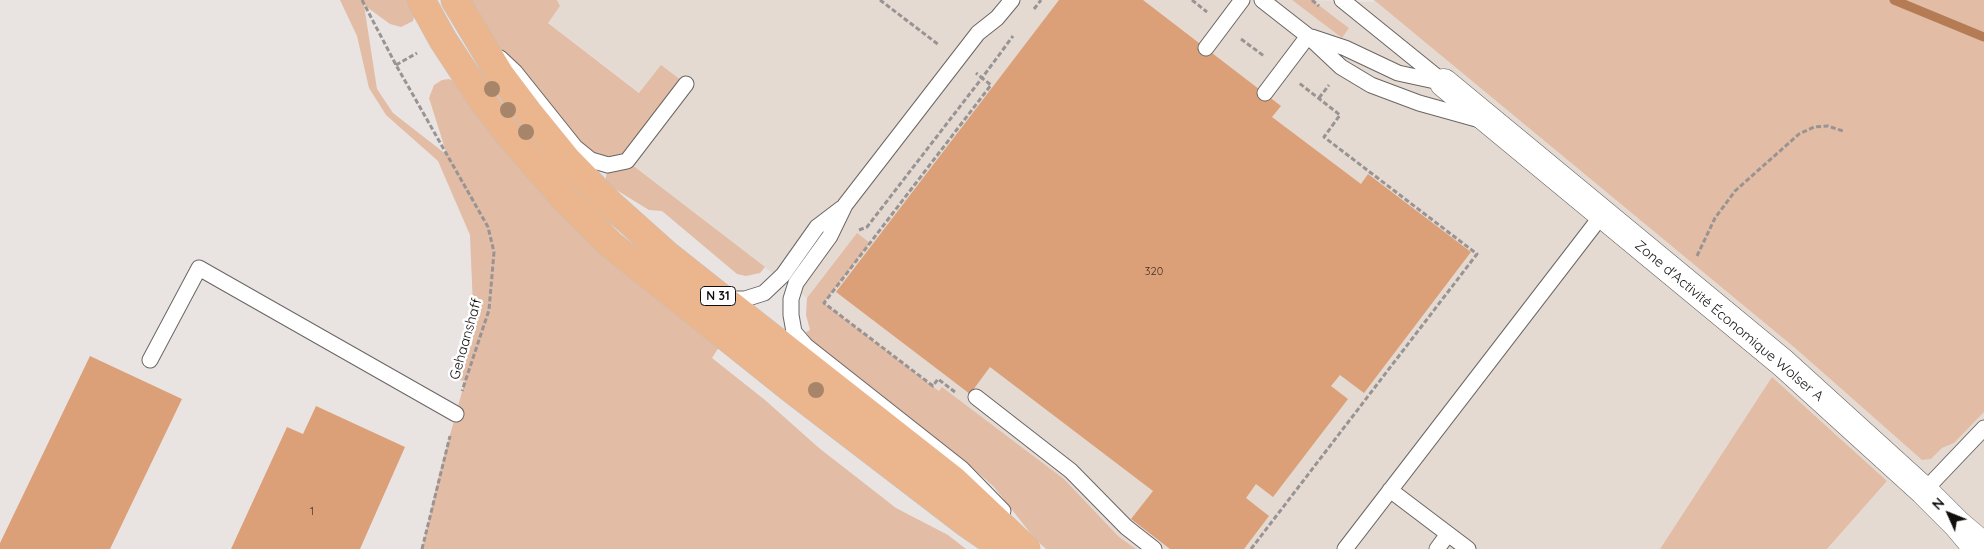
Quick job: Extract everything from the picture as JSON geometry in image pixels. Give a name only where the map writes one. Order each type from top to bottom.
[{"type":"main road","name":"N 31","points":[[421,0],[443,40],[485,104],[524,154],[610,244],[794,392],[965,522],[1004,549]]},
{"type":"main road","name":"N 31","points":[[455,0],[476,37],[511,90],[568,160],[624,216],[722,299],[953,480],[1026,549]]},
{"type":"main road","points":[[524,154],[560,176],[620,236],[682,287],[700,296],[722,299]]},
{"type":"street","name":"Zone d'Activité Économique Wolser A","points":[[1444,83],[1783,363],[1984,547]]},
{"type":"street","name":"Zone d'Activité Économique Wolser A","points":[[1957,524],[1978,549]]},
{"type":"lane","points":[[1012,0],[997,18],[978,32],[845,205],[830,236],[796,284],[791,299],[791,315],[794,332],[806,346],[962,469],[988,494],[1034,549]]},
{"type":"lane","points":[[1206,48],[1242,0]]},
{"type":"lane","name":"Zone d'Activité Économique Wolser A","points":[[1262,0],[1308,36],[1341,67],[1370,85],[1419,103],[1496,125]]},
{"type":"lane","name":"Zone d'Activité Économique Wolser A","points":[[1342,0],[1444,83]]},
{"type":"lane","points":[[1265,93],[1308,36]]},
{"type":"lane","name":"Zone d'Activité Économique Wolser A","points":[[1308,36],[1345,48],[1398,73],[1444,83]]},
{"type":"lane","points":[[476,37],[515,72],[575,147],[591,160],[608,165],[627,161],[686,84]]},
{"type":"lane","points":[[722,299],[745,299],[764,294],[783,275],[817,228],[845,205]]},
{"type":"lane","points":[[1345,549],[1602,215]]},
{"type":"lane","points":[[150,360],[199,268],[456,414]]},
{"type":"lane","points":[[976,397],[1071,471],[1126,527],[1154,549]]},
{"type":"lane","points":[[1924,491],[1984,428]]},
{"type":"lane","points":[[1390,490],[1468,549]]},
{"type":"lane","points":[[1437,549],[1448,534]]},
{"type":"path","name":"Gehaanshaff","points":[[362,0],[396,65],[488,227],[494,252],[489,310],[456,414],[422,549]]},
{"type":"path","points":[[880,0],[991,85],[824,303],[933,386]]},
{"type":"path","points":[[1029,16],[1041,0]]},
{"type":"path","points":[[1192,0],[1340,115],[1324,137],[1477,254],[1251,549]]},
{"type":"path","points":[[854,232],[867,227],[1017,31]]},
{"type":"path","points":[[396,65],[422,51]]},
{"type":"path","points":[[1319,98],[1333,78]]},
{"type":"path","points":[[1696,258],[1715,218],[1735,191],[1800,134],[1814,127],[1828,126],[1843,131]]},
{"type":"shaded area","points":[[340,0],[411,0],[416,8],[413,21],[401,27],[390,24],[364,5],[377,89],[393,113],[447,155],[429,98],[434,85],[442,80],[449,79],[458,83],[590,241],[675,314],[719,347],[712,358],[765,400],[819,448],[896,508],[948,535],[966,549],[422,549],[440,471],[465,381],[453,379],[473,307],[470,235],[438,161],[386,115],[369,88],[357,36]]},
{"type":"shaded area","points":[[469,0],[557,0],[560,6],[548,23],[639,93],[661,65],[686,84],[627,161],[765,267],[760,273],[746,276],[737,274],[662,211],[649,210],[605,183],[608,165],[591,160],[515,72]]},
{"type":"shaded area","points":[[557,0],[1292,0],[1342,38],[1349,28],[1312,0],[1372,2],[1374,0],[1795,348],[1922,460],[1931,459],[1942,448],[1954,443],[1984,412],[1984,549],[1827,549],[1887,481],[1772,378],[1660,549],[1136,549],[1118,536],[1064,479],[943,388],[940,391],[824,303],[870,243],[857,234],[807,298],[741,250],[627,161],[640,93],[547,22],[560,6]]},
{"type":"shaded area","points":[[1292,0],[1312,0],[1349,28],[1342,38]]},
{"type":"shaded area","points":[[1374,0],[1984,0],[1984,412],[1954,443],[1942,448],[1931,459],[1922,460],[1795,348]]},
{"type":"shaded area","points":[[857,233],[870,243],[824,303],[939,391],[942,387],[1064,479],[1118,536],[1136,549],[1046,549],[1035,539],[994,487],[966,462],[810,339],[806,332],[810,330],[806,315],[807,298]]},
{"type":"shaded area","points":[[1772,377],[1887,481],[1827,549],[1660,549]]},
{"type":"building","points":[[1059,0],[1143,0],[1281,106],[1272,117],[1361,184],[1368,174],[1471,252],[1364,393],[1340,375],[1331,386],[1348,399],[1273,497],[1256,484],[1246,498],[1269,516],[1244,549],[1170,549],[1131,519],[1153,491],[990,367],[970,394],[836,292]]},
{"type":"building","points":[[90,356],[182,399],[110,549],[0,549],[0,543]]},
{"type":"building","points":[[316,406],[405,447],[360,549],[231,549],[287,427],[303,434]]},
{"type":"waterway","points":[[1894,0],[1984,37]]}]
